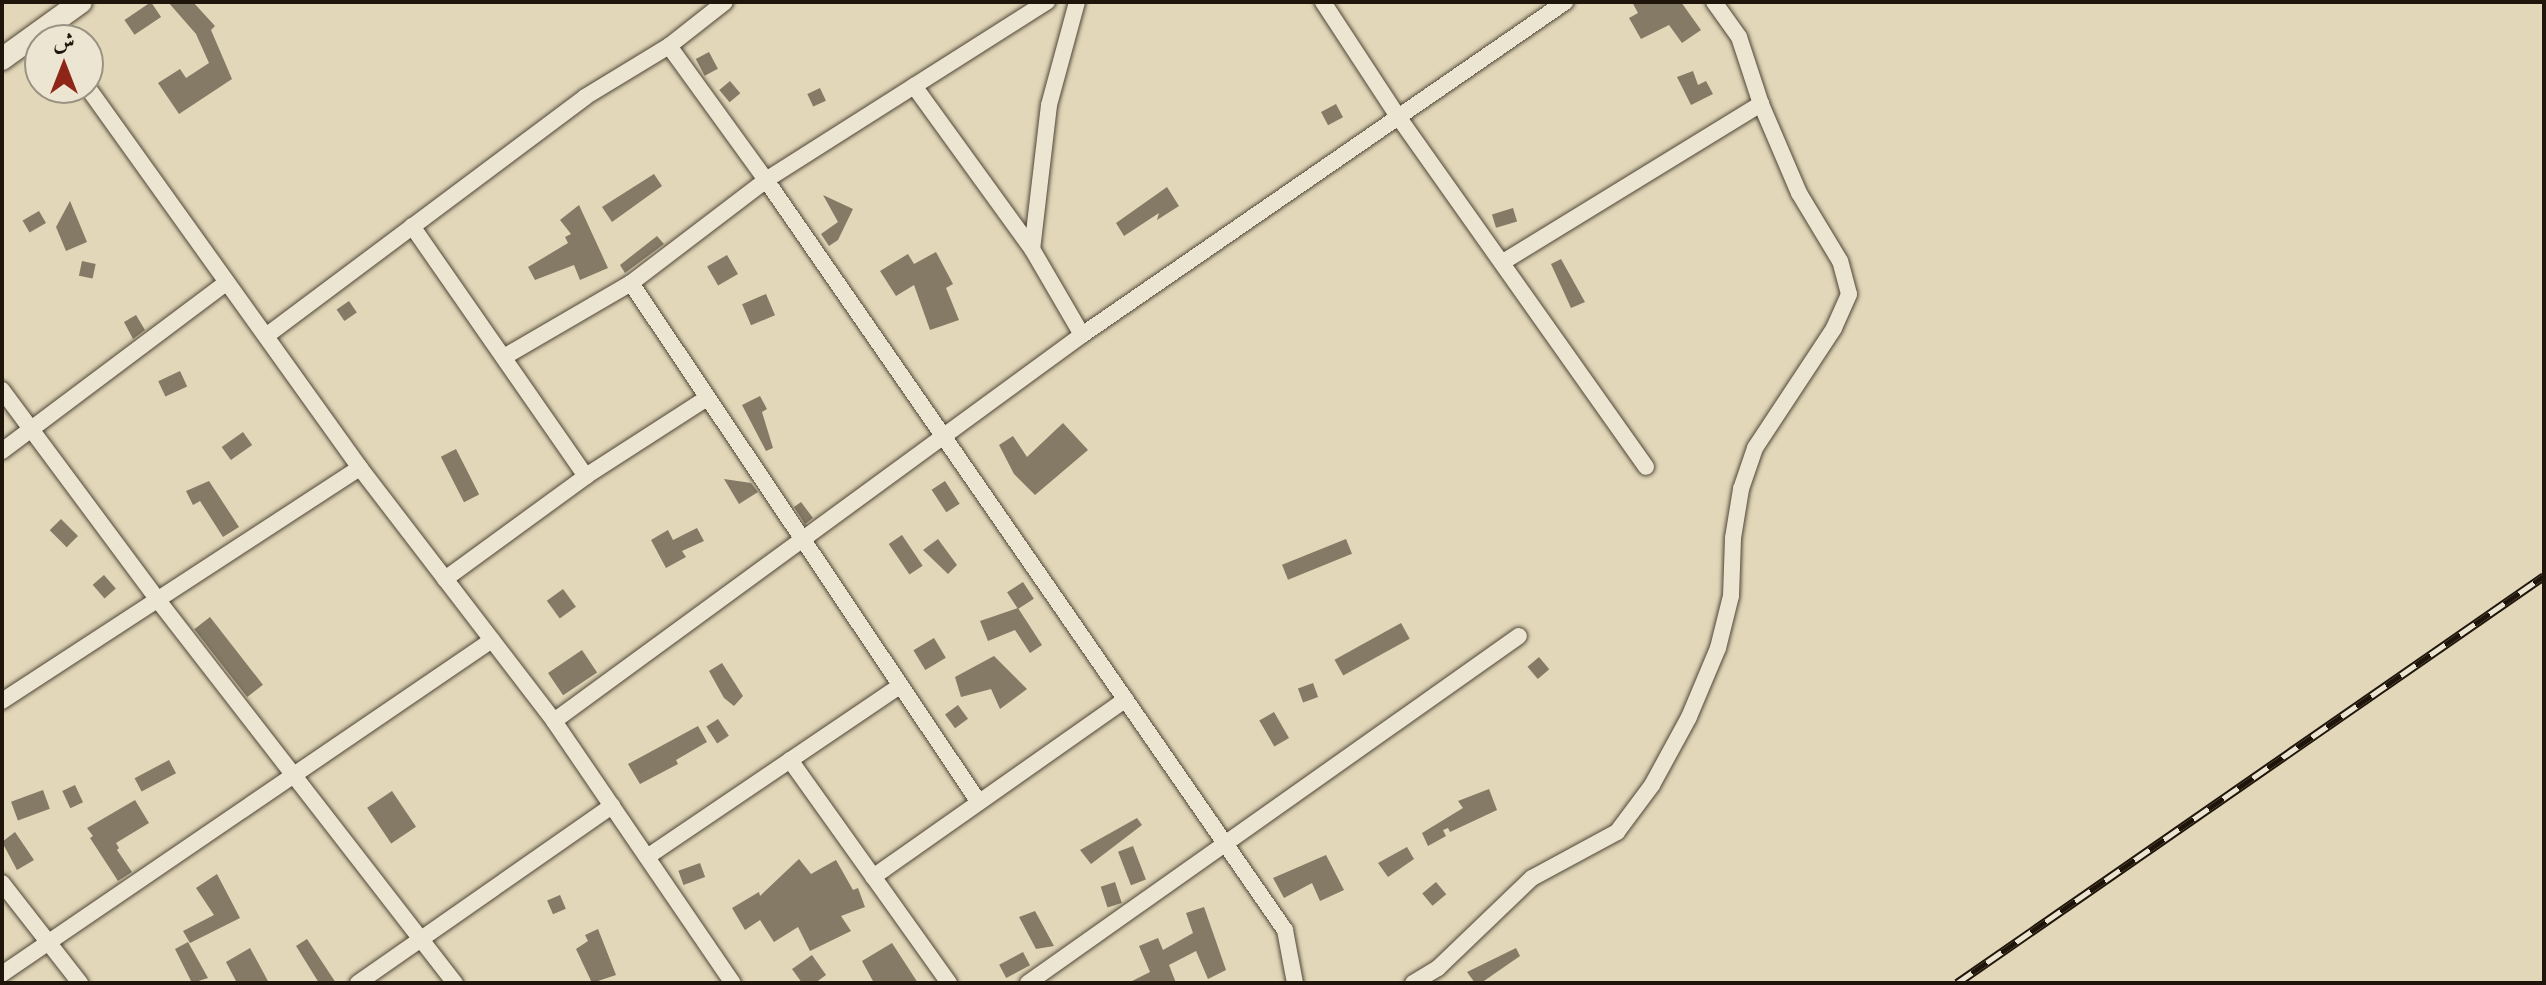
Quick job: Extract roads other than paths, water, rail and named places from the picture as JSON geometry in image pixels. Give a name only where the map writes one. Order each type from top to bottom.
[{"type":"main road","points":[[59,24],[81,2]]},
{"type":"main road","points":[[2,59],[24,47]]},
{"type":"street","points":[[266,336],[585,97],[669,46],[725,2]]},
{"type":"street","points":[[504,357],[631,283],[766,180],[1047,2]]},
{"type":"street","points":[[1032,249],[1049,105],[1077,2]]},
{"type":"street","points":[[1323,2],[1397,115],[1646,467]]},
{"type":"street","points":[[554,721],[1082,335],[1565,2]]},
{"type":"street","points":[[1413,983],[1438,968],[1532,878],[1617,832],[1652,785],[1718,648],[1731,596],[1733,538],[1741,489],[1755,448],[1834,328],[1849,294],[1840,261],[1799,193],[1761,104],[1739,37],[1714,2]]},
{"type":"street","points":[[669,46],[766,180],[1285,930],[1295,983]]},
{"type":"street","points":[[914,86],[1032,249],[1082,335]]},
{"type":"street","points":[[99,104],[360,468],[554,721],[729,981]]},
{"type":"street","points":[[1503,262],[1761,104]]},
{"type":"street","points":[[412,226],[586,476]]},
{"type":"street","points":[[2,451],[227,282]]},
{"type":"street","points":[[631,283],[978,801]]},
{"type":"street","points":[[2,390],[157,599],[455,983]]},
{"type":"street","points":[[445,579],[586,476],[707,398]]},
{"type":"street","points":[[2,701],[360,468]]},
{"type":"street","points":[[1028,983],[1519,636]]},
{"type":"street","points":[[2,974],[492,640]]},
{"type":"street","points":[[647,857],[900,686]]},
{"type":"street","points":[[873,877],[1126,699]]},
{"type":"street","points":[[790,760],[949,983]]},
{"type":"street","points":[[358,983],[612,806]]},
{"type":"street","points":[[2,883],[80,983]]},
{"type":"railway","points":[[1957,983],[2544,576]]}]
